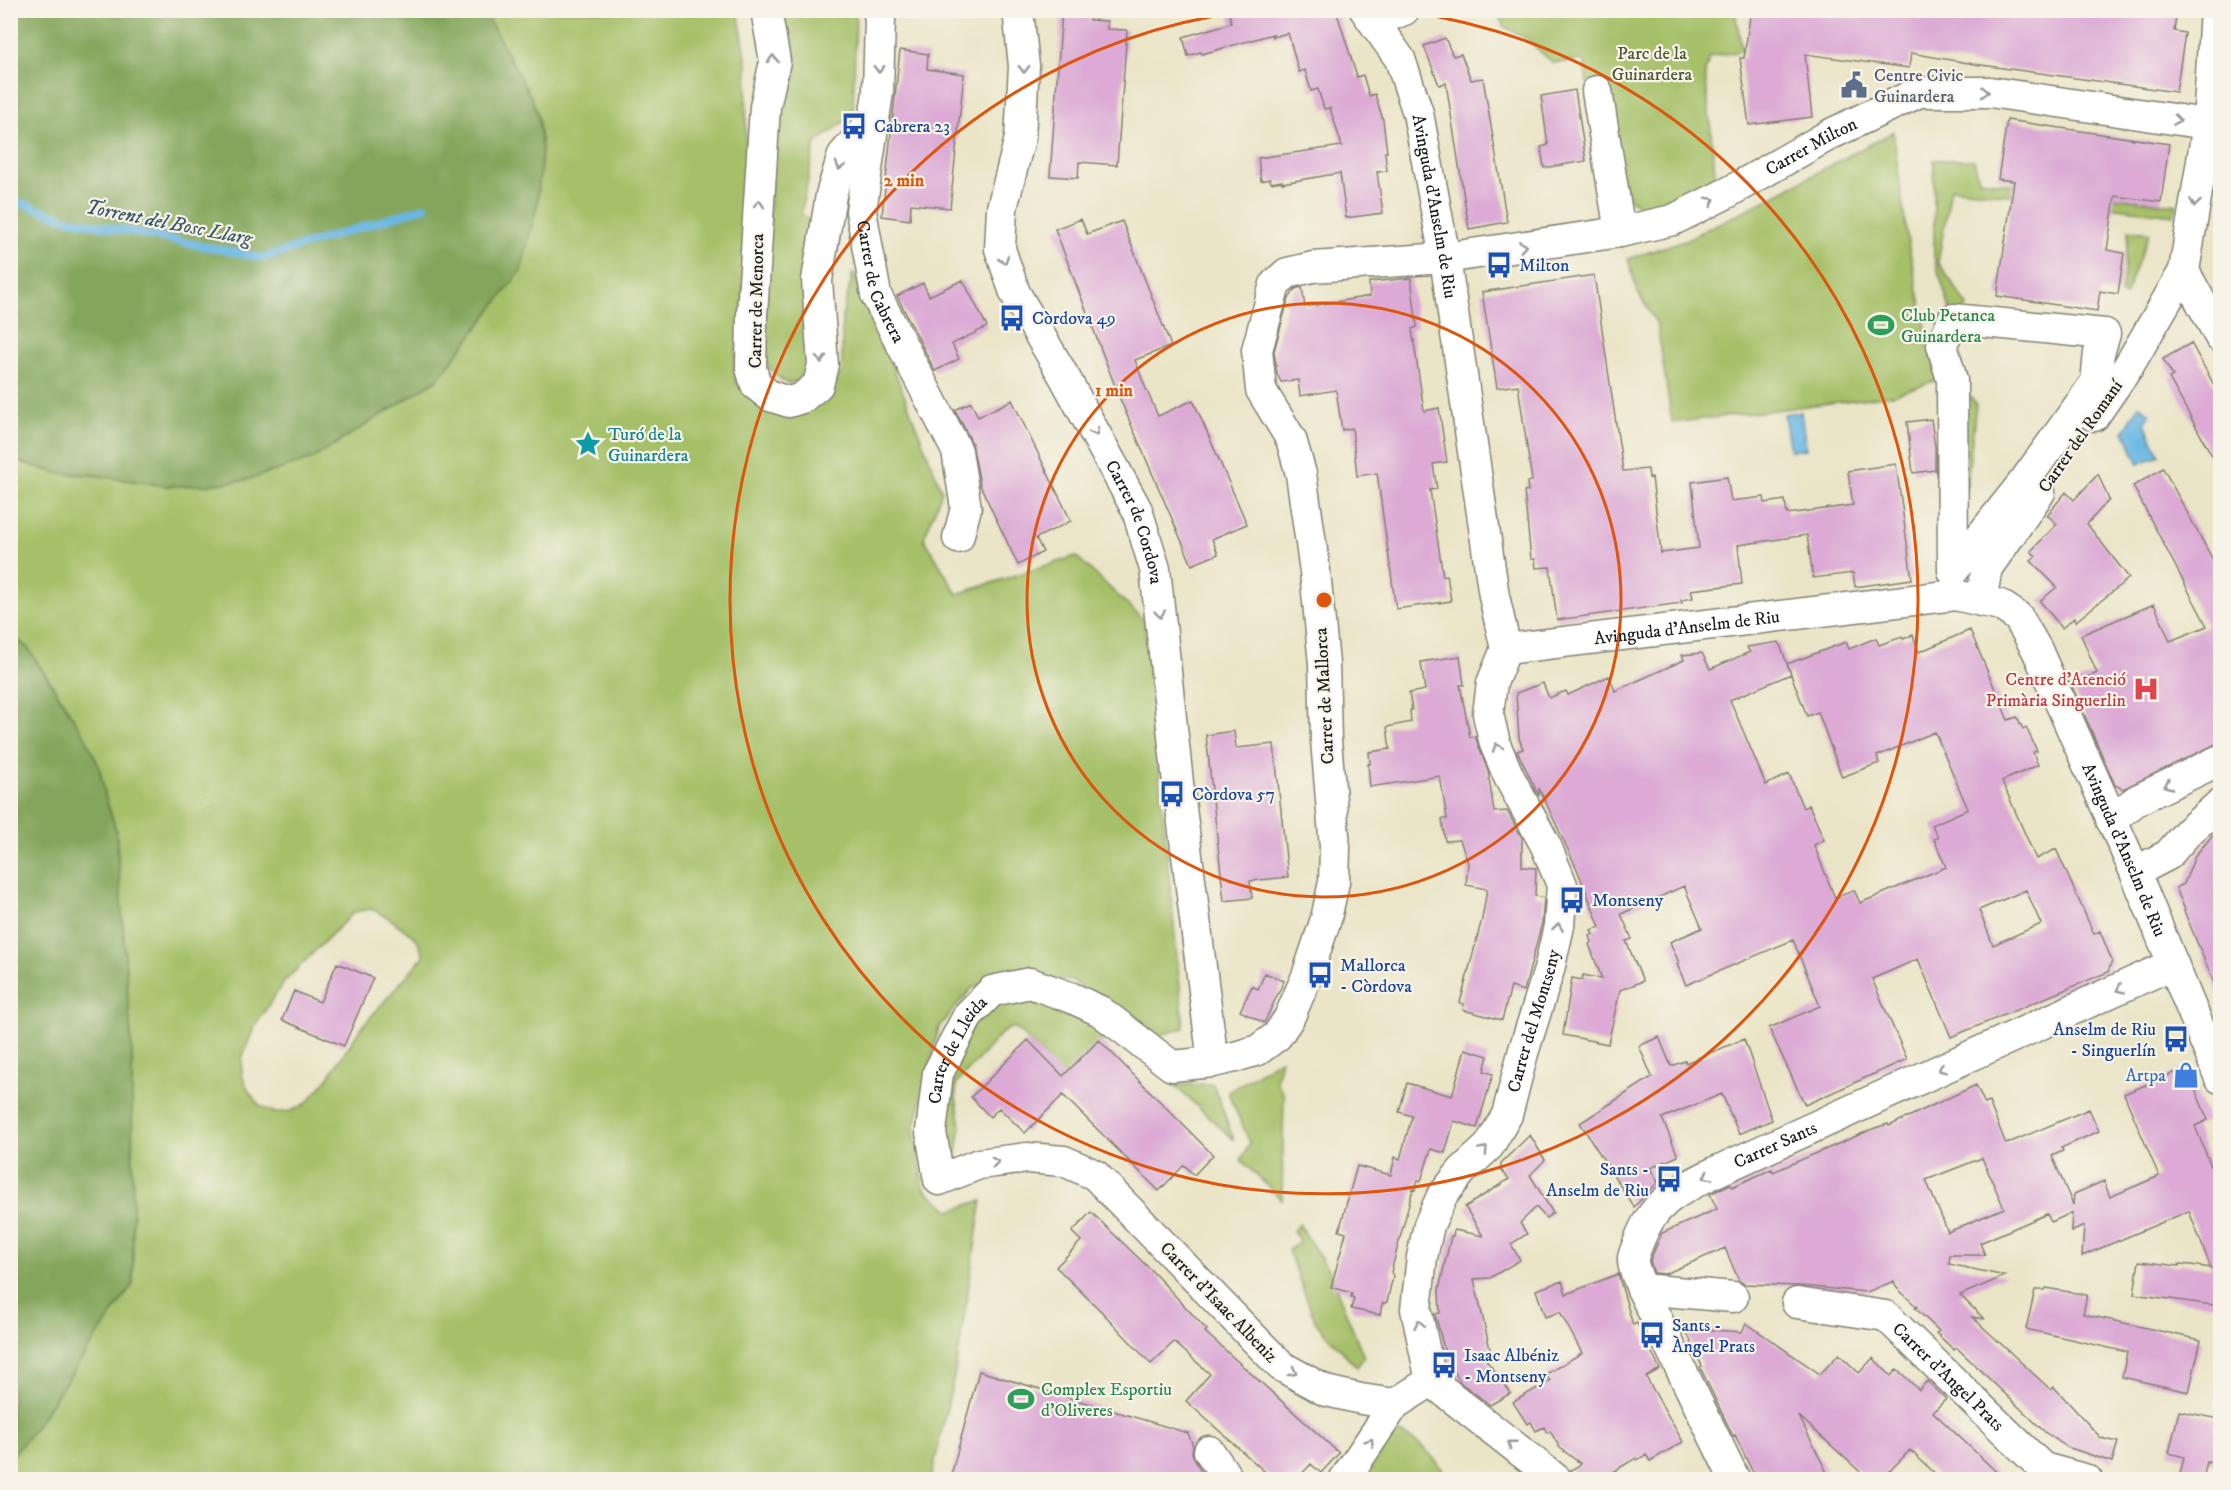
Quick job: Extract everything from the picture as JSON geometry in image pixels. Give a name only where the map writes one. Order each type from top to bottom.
[{"type":"street","name":"Carrer de Menorca","points":[[766,10],[775,61],[765,107],[752,315],[751,368],[756,385],[770,396],[789,402],[802,398],[818,385],[822,365],[818,280],[831,195],[843,155],[874,119]]},
{"type":"street","name":"Carrer de Cabrera","points":[[878,10],[880,19],[878,92],[861,211],[876,295],[957,451],[966,508],[958,538]]},
{"type":"street","name":"Carrer de Cordova","points":[[1018,10],[1024,66],[1020,138],[1002,208],[1000,249],[1015,293],[1065,378],[1137,510],[1150,576],[1213,1062]]},
{"type":"street","points":[[1370,16],[1404,10]]},
{"type":"street","points":[[2215,10],[2214,125],[2184,271],[2220,337]]},
{"type":"street","name":"Avinguda d'Anselm de Riu","points":[[1370,16],[1400,59],[1418,113],[1445,258],[1494,596],[1506,649],[1955,595],[2000,605],[2018,617],[2037,650],[2135,872],[2220,1078]]},
{"type":"street","points":[[1597,91],[1620,232]]},
{"type":"street","name":"Carrer Milton","points":[[1445,258],[1620,232],[1673,220],[1729,192],[1831,134],[1919,92],[1990,92],[2214,125]]},
{"type":"street","name":"Carrer de Mallorca","points":[[1213,1062],[1258,1050],[1277,1036],[1289,1018],[1307,976],[1326,919],[1334,882],[1335,847],[1326,740],[1324,664],[1315,571],[1301,474],[1291,439],[1261,390],[1257,350],[1275,284],[1287,273],[1313,267],[1445,258]]},
{"type":"street","name":"Carrer del Romaní","points":[[1981,601],[1987,568],[2128,367],[2184,271]]},
{"type":"street","points":[[1953,319],[2105,334],[2099,353],[2096,382],[2026,479],[1953,571],[1952,380],[1942,345],[1953,319]]},
{"type":"street","name":"Carrer del Montseny","points":[[1431,1382],[1416,1309],[1422,1257],[1429,1226],[1442,1196],[1462,1172],[1489,1146],[1507,1115],[1523,1053],[1549,970],[1559,926],[1562,885],[1546,846],[1509,777],[1495,744],[1488,714],[1492,683],[1506,649]]},
{"type":"street","points":[[2111,820],[2137,800],[2220,760]]},
{"type":"street","points":[[2135,872],[2168,855],[2188,832],[2220,804]]},
{"type":"street","name":"Carrer Sants","points":[[1736,1479],[1642,1289],[1632,1260],[1644,1227],[1653,1212],[1678,1191],[1715,1172],[2173,964]]},
{"type":"street","name":"Carrer de Lleida","points":[[939,1180],[931,1132],[938,1073],[969,1014],[992,991],[1030,983],[1100,1011],[1172,1066],[1213,1062]]},
{"type":"street","name":"Carrer d'Isaac Albeniz","points":[[939,1180],[979,1164],[1026,1158],[1064,1161],[1095,1175],[1281,1366],[1326,1391],[1395,1404]]},
{"type":"street","points":[[1642,1289],[1734,1297]]},
{"type":"street","name":"Carrer d'Angel Prats","points":[[1797,1303],[1886,1316],[2043,1474],[2087,1479]]},
{"type":"street","points":[[1344,1479],[1395,1404],[1431,1382],[1557,1479]]},
{"type":"street","points":[[1209,1451],[1229,1479]]},
{"type":"green space","points":[[11,10],[484,11],[532,99],[538,116],[542,151],[537,205],[521,271],[438,379],[312,459],[246,480],[206,485],[167,486],[93,475],[57,473],[11,459]]},
{"type":"green space","points":[[484,11],[738,11],[747,63],[743,297],[735,363],[736,383],[764,408],[805,408],[842,373],[842,317],[853,273],[942,491],[924,538],[957,594],[1076,556],[1144,620],[1184,1028],[1157,1036],[1073,981],[1033,976],[973,987],[939,1027],[914,1130],[924,1188],[950,1211],[982,1200],[957,1362],[931,1479],[11,1480],[11,1457],[31,1433],[133,1284],[132,1052],[116,830],[106,799],[65,704],[28,648],[11,635],[11,459],[57,473],[93,475],[167,486],[206,485],[246,480],[312,459],[438,379],[520,271],[537,205],[542,151],[538,116],[532,99]],"holes":[[[371,909],[387,917],[417,939],[424,956],[361,1028],[328,1078],[307,1103],[291,1111],[275,1113],[260,1106],[249,1092],[242,1075],[242,1058],[254,1027],[284,982],[354,912]]]},
{"type":"green space","points":[[776,11],[856,11],[853,115],[815,144],[801,214],[814,223],[815,365],[800,379],[788,383],[777,376],[764,360]]},
{"type":"green space","name":"Parc de la Guinardera","points":[[1489,11],[1735,11],[1742,51],[1710,57],[1705,72],[1716,182],[1657,208],[1642,206],[1628,198],[1587,82],[1584,60],[1553,63],[1528,40],[1503,26],[1499,15]]},
{"type":"green space","points":[[1893,132],[1908,243],[1937,380],[1893,395],[1672,423],[1657,324],[1638,293],[1628,259],[1685,240],[1774,196]]},
{"type":"green space","points":[[1934,160],[1974,160],[1979,180],[2177,205],[2174,215],[1951,188],[1938,262],[1968,306],[1953,319],[1934,257]]},
{"type":"green space","points":[[2129,230],[2149,233],[2125,296],[2121,295]]},
{"type":"green space","points":[[1961,384],[1976,404],[1966,493]]},
{"type":"green space","points":[[11,635],[28,648],[85,736],[99,766],[116,830],[132,1052],[133,1284],[31,1433],[11,1457]]},
{"type":"green space","points":[[1014,990],[1078,1014],[1107,1036],[1080,1061],[1064,1094],[1047,1060],[1016,1028],[1010,1028],[1002,1033],[956,1084],[961,1126],[955,1162],[943,1161],[948,1074],[979,1012]]},
{"type":"green space","points":[[1281,1059],[1276,1081],[1284,1095],[1282,1200],[1241,1160],[1250,1143],[1228,1092]]},
{"type":"green space","points":[[1213,1084],[1234,1140],[1174,1085]]},
{"type":"green space","points":[[1299,1224],[1329,1271],[1364,1357],[1357,1367],[1316,1323],[1288,1250],[1300,1242],[1293,1231]]},
{"type":"green space","points":[[1396,1432],[1412,1439],[1426,1450],[1448,1479],[1358,1480],[1387,1437]]},
{"type":"water","points":[[2139,406],[2150,413],[2145,423],[2159,455],[2139,464],[2124,431]]},
{"type":"water","points":[[1801,412],[1806,449],[1790,451],[1784,414]]},
{"type":"building","points":[[1062,10],[1090,11],[1089,20],[1107,21],[1107,29],[1127,30],[1117,165],[1079,162],[1078,178],[1050,176]]},
{"type":"building","points":[[1229,10],[1336,10],[1357,77],[1363,75],[1369,96],[1375,94],[1383,120],[1387,171],[1377,172],[1383,213],[1346,218],[1340,173],[1282,183],[1282,181],[1271,183],[1270,179],[1261,181],[1258,158],[1342,146],[1330,108],[1324,109],[1318,89],[1311,91],[1305,70],[1299,72],[1288,33],[1273,37],[1273,34],[1188,56],[1183,37],[1231,23]]},
{"type":"building","points":[[1751,10],[2029,10],[2048,13],[2049,10],[2177,10],[2174,31],[2185,33],[2176,92],[1911,53],[1909,68],[1805,54],[1812,117],[1749,125],[1740,58],[1744,58]]},
{"type":"building","points":[[1445,38],[1453,56],[1461,54],[1471,80],[1483,78],[1507,222],[1469,229],[1446,83],[1439,85],[1424,46]]},
{"type":"building","points":[[900,50],[928,54],[927,69],[964,74],[950,208],[911,204],[910,220],[882,216]]},
{"type":"building","points":[[1575,90],[1586,161],[1544,168],[1541,147],[1548,145],[1541,96]]},
{"type":"building","points":[[2007,120],[2169,144],[2161,202],[2115,196],[2107,250],[2124,253],[2118,294],[2100,291],[2097,311],[1997,296],[2014,181],[1998,179]]},
{"type":"building","points":[[1081,219],[1087,234],[1122,221],[1171,346],[1135,360],[1144,384],[1158,416],[1193,400],[1247,524],[1212,539],[1218,554],[1192,565],[1120,399],[1055,229]]},
{"type":"building","points":[[1594,275],[1623,471],[1648,469],[1649,478],[1652,477],[1661,553],[1699,548],[1692,482],[1727,477],[1731,501],[1764,497],[1765,503],[1785,500],[1787,514],[1853,505],[1848,471],[1896,464],[1912,579],[1855,587],[1853,573],[1813,578],[1807,535],[1738,545],[1742,584],[1691,590],[1693,598],[1681,600],[1682,603],[1557,620],[1550,567],[1536,568],[1535,559],[1531,559],[1524,491],[1528,491],[1527,482],[1532,481],[1518,385],[1497,388],[1482,292]]},
{"type":"building","points":[[1411,278],[1417,327],[1412,329],[1424,411],[1439,408],[1447,462],[1433,464],[1437,489],[1430,490],[1443,576],[1447,575],[1451,601],[1396,609],[1377,473],[1357,476],[1352,428],[1342,430],[1336,390],[1300,396],[1298,380],[1281,382],[1277,374],[1274,351],[1288,300],[1295,289],[1302,287],[1305,307],[1370,296],[1369,282]]},
{"type":"building","points":[[963,280],[987,327],[952,344],[959,359],[935,371],[897,296],[923,283],[929,296]]},
{"type":"building","points":[[2191,343],[2220,396],[2220,470],[2169,378],[2173,376],[2163,359]]},
{"type":"building","points":[[1012,400],[1071,521],[1036,538],[1043,552],[1018,565],[980,485],[972,443],[955,410],[971,402],[978,417]]},
{"type":"building","points":[[1931,419],[1935,470],[1913,473],[1907,422]]},
{"type":"building","points":[[2163,468],[2220,573],[2220,742],[2123,789],[2115,785],[2071,684],[2097,673],[2081,635],[2154,604],[2170,641],[2207,626],[2133,486]]},
{"type":"building","points":[[2098,474],[2109,500],[2087,524],[2129,578],[2075,622],[2074,618],[2062,628],[2040,601],[2057,587],[2031,561],[2036,556],[2031,551],[2057,524],[2047,515],[2066,492],[2074,500]]},
{"type":"building","points":[[1970,630],[2008,720],[2017,717],[2023,729],[2026,727],[2037,751],[2033,752],[2038,765],[2002,781],[2036,859],[2056,849],[2094,934],[2100,931],[2112,961],[2108,972],[1951,1037],[1918,959],[1872,979],[1907,1059],[1805,1105],[1769,1028],[1820,1006],[1793,940],[1686,985],[1670,942],[1702,928],[1684,886],[1621,914],[1632,939],[1626,941],[1643,981],[1620,990],[1608,1044],[1563,1035],[1572,978],[1582,980],[1583,975],[1602,979],[1589,944],[1592,942],[1591,930],[1600,927],[1577,869],[1539,788],[1539,796],[1517,751],[1523,749],[1519,738],[1516,693],[1543,683],[1549,698],[1566,691],[1568,695],[1609,676],[1615,691],[1684,660],[1682,655],[1702,653],[1710,669],[1750,652],[1747,647],[1779,642],[1787,664],[1846,642],[1849,649],[1876,638],[1879,645],[1913,635],[1919,652]],"holes":[[[1791,674],[1807,716],[1818,712],[1842,777],[1879,763],[1877,756],[1935,732],[1968,809],[1932,825],[1938,837],[1934,839],[1946,867],[1860,903],[1854,890],[1835,898],[1814,845],[1824,840],[1809,805],[1803,808],[1789,774],[1766,785],[1730,700]],[[2026,890],[2041,924],[1993,945],[1979,910]]]},
{"type":"building","points":[[1460,656],[1464,685],[1460,685],[1470,737],[1475,736],[1488,771],[1494,812],[1507,811],[1522,838],[1522,867],[1536,868],[1535,896],[1544,898],[1542,923],[1524,991],[1511,987],[1502,1020],[1463,1010],[1464,1004],[1460,1003],[1482,919],[1487,889],[1466,885],[1468,863],[1460,840],[1445,841],[1442,819],[1447,819],[1440,776],[1370,787],[1369,752],[1390,749],[1387,727],[1411,722],[1410,710],[1412,710],[1409,693],[1425,690],[1421,662]]},
{"type":"building","points":[[1234,731],[1236,748],[1274,744],[1288,877],[1250,881],[1252,898],[1224,901],[1206,735]]},
{"type":"building","points":[[2220,826],[2220,997],[2176,888],[2184,884],[2195,856]]},
{"type":"building","points":[[337,963],[373,978],[344,1046],[282,1020],[294,991],[320,1002]]},
{"type":"building","points":[[1265,973],[1284,981],[1264,1023],[1240,1011],[1252,986],[1258,989]]},
{"type":"building","points":[[1659,1037],[1671,1066],[1685,1061],[1686,1063],[1744,1039],[1772,1120],[1739,1134],[1722,1094],[1662,1118],[1678,1156],[1650,1168],[1658,1182],[1634,1207],[1580,1123],[1652,1077],[1639,1046]]},
{"type":"building","points":[[1028,1040],[1063,1076],[1099,1040],[1213,1155],[1194,1175],[1184,1165],[1159,1191],[1063,1095],[1025,1133],[999,1108],[990,1117],[971,1097]]},
{"type":"building","points":[[1465,1049],[1488,1056],[1484,1071],[1493,1074],[1477,1128],[1454,1121],[1445,1153],[1431,1149],[1421,1181],[1418,1180],[1415,1190],[1413,1189],[1391,1272],[1393,1276],[1387,1302],[1382,1304],[1380,1315],[1351,1309],[1354,1298],[1351,1297],[1352,1293],[1331,1287],[1346,1233],[1339,1231],[1357,1166],[1391,1175],[1395,1157],[1400,1159],[1412,1116],[1399,1112],[1407,1083],[1452,1096]]},
{"type":"building","points":[[2186,1068],[2208,1120],[2195,1126],[2220,1189],[2220,1306],[2134,1294],[2139,1261],[2211,1268],[2189,1211],[2082,1256],[2084,1226],[2071,1232],[2072,1213],[2051,1222],[2047,1214],[1980,1243],[1985,1255],[1950,1255],[1949,1264],[2005,1276],[1960,1295],[1984,1319],[1972,1317],[2051,1390],[2054,1387],[2101,1438],[2118,1442],[2112,1462],[2067,1447],[2046,1433],[1957,1348],[1954,1350],[1936,1333],[1939,1331],[1896,1287],[1894,1281],[1867,1292],[1744,1284],[1739,1281],[1725,1248],[1665,1274],[1654,1273],[1652,1268],[1650,1260],[1662,1233],[1717,1209],[1710,1194],[1772,1169],[1773,1172],[1875,1128],[1888,1124],[1889,1126],[1976,1085],[1985,1104],[1989,1102],[2006,1144],[2089,1109],[2099,1131],[2061,1148],[2063,1151],[2052,1156],[2073,1205],[2074,1194],[2104,1181],[2110,1197],[2159,1176],[2124,1094]],"holes":[[[1982,1158],[2004,1208],[1948,1232],[1926,1180]]]},
{"type":"building","points":[[1530,1135],[1545,1160],[1530,1175],[1553,1213],[1546,1218],[1536,1207],[1520,1223],[1527,1234],[1511,1244],[1520,1260],[1490,1278],[1474,1279],[1492,1358],[1486,1360],[1511,1393],[1490,1405],[1461,1383],[1446,1357],[1435,1314],[1440,1313],[1439,1289],[1454,1230],[1483,1236],[1465,1207],[1509,1179],[1501,1170],[1501,1163]]},
{"type":"building","points":[[1091,1212],[1151,1270],[1207,1330],[1205,1332],[1339,1453],[1321,1473],[1311,1464],[1297,1479],[1273,1479],[1186,1401],[1210,1374],[1174,1342],[1151,1364],[1056,1267],[1081,1241],[1072,1232]]},
{"type":"building","points":[[1618,1274],[1633,1325],[1637,1323],[1660,1369],[1646,1377],[1683,1442],[1650,1461],[1646,1455],[1637,1460],[1636,1458],[1601,1479],[1574,1479],[1571,1470],[1581,1464],[1560,1448],[1550,1431],[1547,1433],[1544,1427],[1536,1431],[1531,1422],[1527,1424],[1513,1402],[1550,1381],[1546,1374],[1582,1353],[1560,1312],[1545,1317],[1536,1290],[1562,1281],[1566,1294]]},
{"type":"building","points":[[2046,1288],[2087,1295],[2083,1314],[2201,1340],[2189,1392],[2122,1377],[2127,1352],[2026,1329],[2035,1290]]},
{"type":"building","points":[[1746,1323],[1820,1374],[1839,1354],[1859,1373],[1873,1358],[1891,1376],[1897,1369],[1919,1390],[1927,1381],[1946,1399],[1933,1412],[2004,1479],[1941,1479],[1910,1450],[1882,1479],[1874,1474],[1868,1479],[1799,1416],[1830,1479],[1756,1479],[1700,1367],[1702,1366],[1685,1328],[1742,1332]]},
{"type":"building","name":"Complex Esportiu d'Oliveres","points":[[979,1371],[1188,1433],[1193,1446],[1192,1453],[1205,1479],[950,1479]]},
{"type":"building","points":[[2179,1411],[2220,1419],[2220,1465],[2207,1462],[2203,1479],[2179,1479],[2184,1457],[2169,1453]]},
{"type":"waterway","name":"Torrent del Bosc Llarg","points":[[10,199],[66,219],[263,258],[425,207]]},
{"type":"place","name":"Centre Civic Guinardera","points":[[1854,85]]},
{"type":"place","name":"Cabrera 23","points":[[854,126]]},
{"type":"place","name":"Milton","points":[[1499,265]]},
{"type":"place","name":"Còrdova 49","points":[[1012,318]]},
{"type":"place","name":"Club Petanca Guinardera","points":[[1881,325]]},
{"type":"place","name":"Turó de la Guinardera","points":[[588,444]]},
{"type":"place","name":"Centre d'Atenció Primària Singuerlin","points":[[2146,689]]},
{"type":"place","name":"Còrdova 57","points":[[1172,794]]},
{"type":"place","name":"Montseny","points":[[1572,900]]},
{"type":"place","name":"Mallorca - Còrdova","points":[[1320,975]]},
{"type":"place","name":"Anselm de Riu - Singuerlín","points":[[2176,1039]]},
{"type":"place","name":"Artpa","points":[[2186,1075]]},
{"type":"place","name":"Sants - Anselm de Riu","points":[[1669,1179]]},
{"type":"place","name":"Sants - Àngel Prats","points":[[1652,1335]]},
{"type":"place","name":"Isaac Albéniz - Montseny","points":[[1444,1365]]},
{"type":"place","name":"Complex Esportiu d'Oliveres","points":[[1021,1399]]}]
